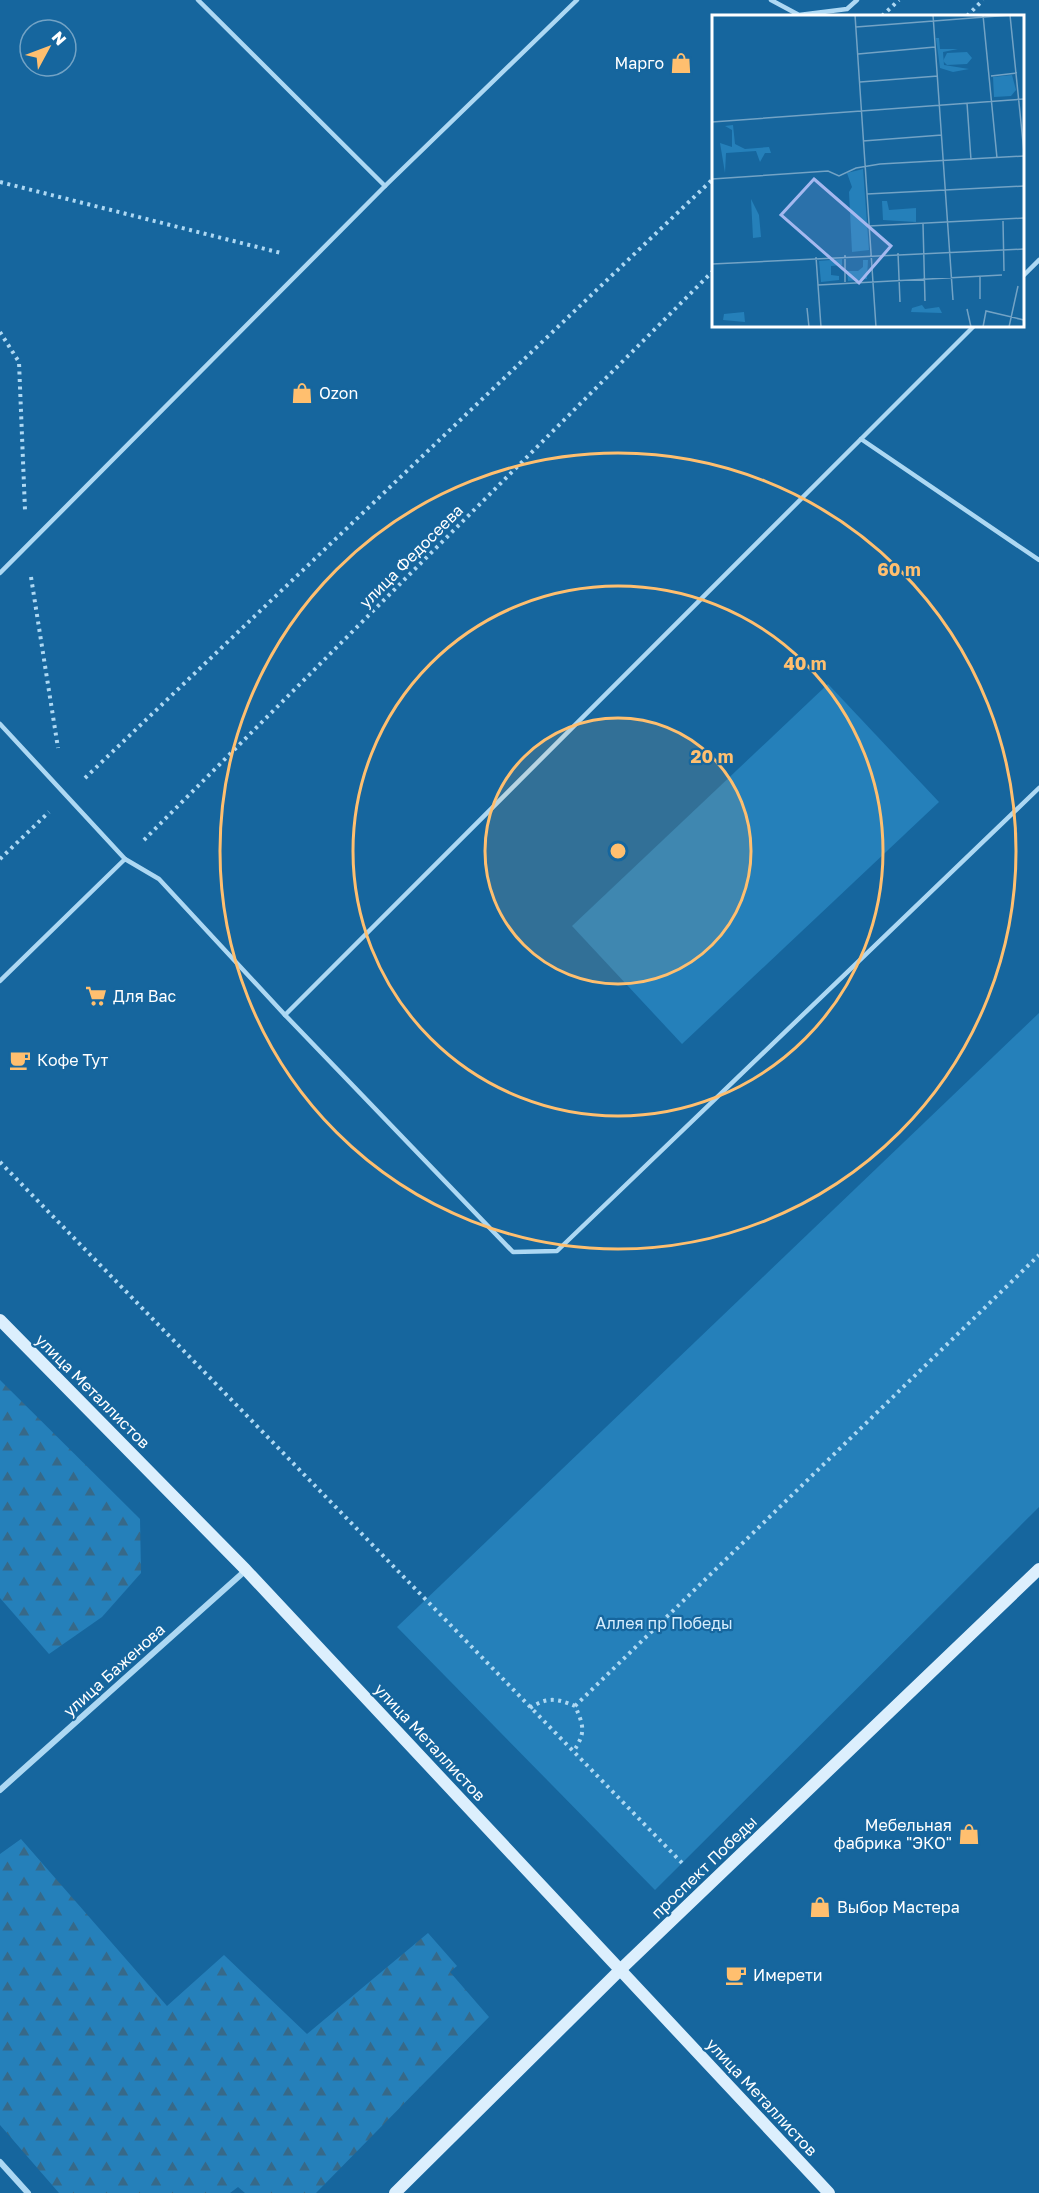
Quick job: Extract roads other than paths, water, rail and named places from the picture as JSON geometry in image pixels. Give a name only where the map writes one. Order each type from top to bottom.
[{"type":"street","name":"улица Металлистов","points":[[0,1320],[246,1570],[829,2193]]},
{"type":"street","name":"проспект Победы","points":[[395,2193],[621,1969],[1039,1569]]},
{"type":"street","name":"улица Баженова","points":[[0,1790],[246,1570]]},
{"type":"street","points":[[0,2162],[28,2193]]},
{"type":"lane","points":[[198,0],[385,186]]},
{"type":"lane","points":[[0,573],[385,186],[577,0]]},
{"type":"lane","points":[[771,0],[799,15],[847,9],[857,0]]},
{"type":"lane","points":[[1024,276],[1039,260]]},
{"type":"lane","points":[[285,1015],[973,327]]},
{"type":"lane","points":[[861,439],[1039,560]]},
{"type":"lane","points":[[0,724],[125,859],[159,879],[285,1015],[513,1252],[557,1251],[1039,788]]},
{"type":"lane","points":[[0,981],[125,859]]},
{"type":"place","name":"Марго","points":[[681,63]]},
{"type":"place","name":"Ozon","points":[[302,393]]},
{"type":"place","name":"Для Вас","points":[[96,996]]},
{"type":"place","name":"Кофе Тут","points":[[20,1060]]},
{"type":"place","name":"Мебельная фабрика \"ЭКО\"","points":[[969,1834]]},
{"type":"place","name":"Выбор Мастера","points":[[820,1907]]},
{"type":"place","name":"Имерети","points":[[736,1975]]},
{"type":"park label","name":"Аллея пр Победы","points":[[664,1623]]}]
